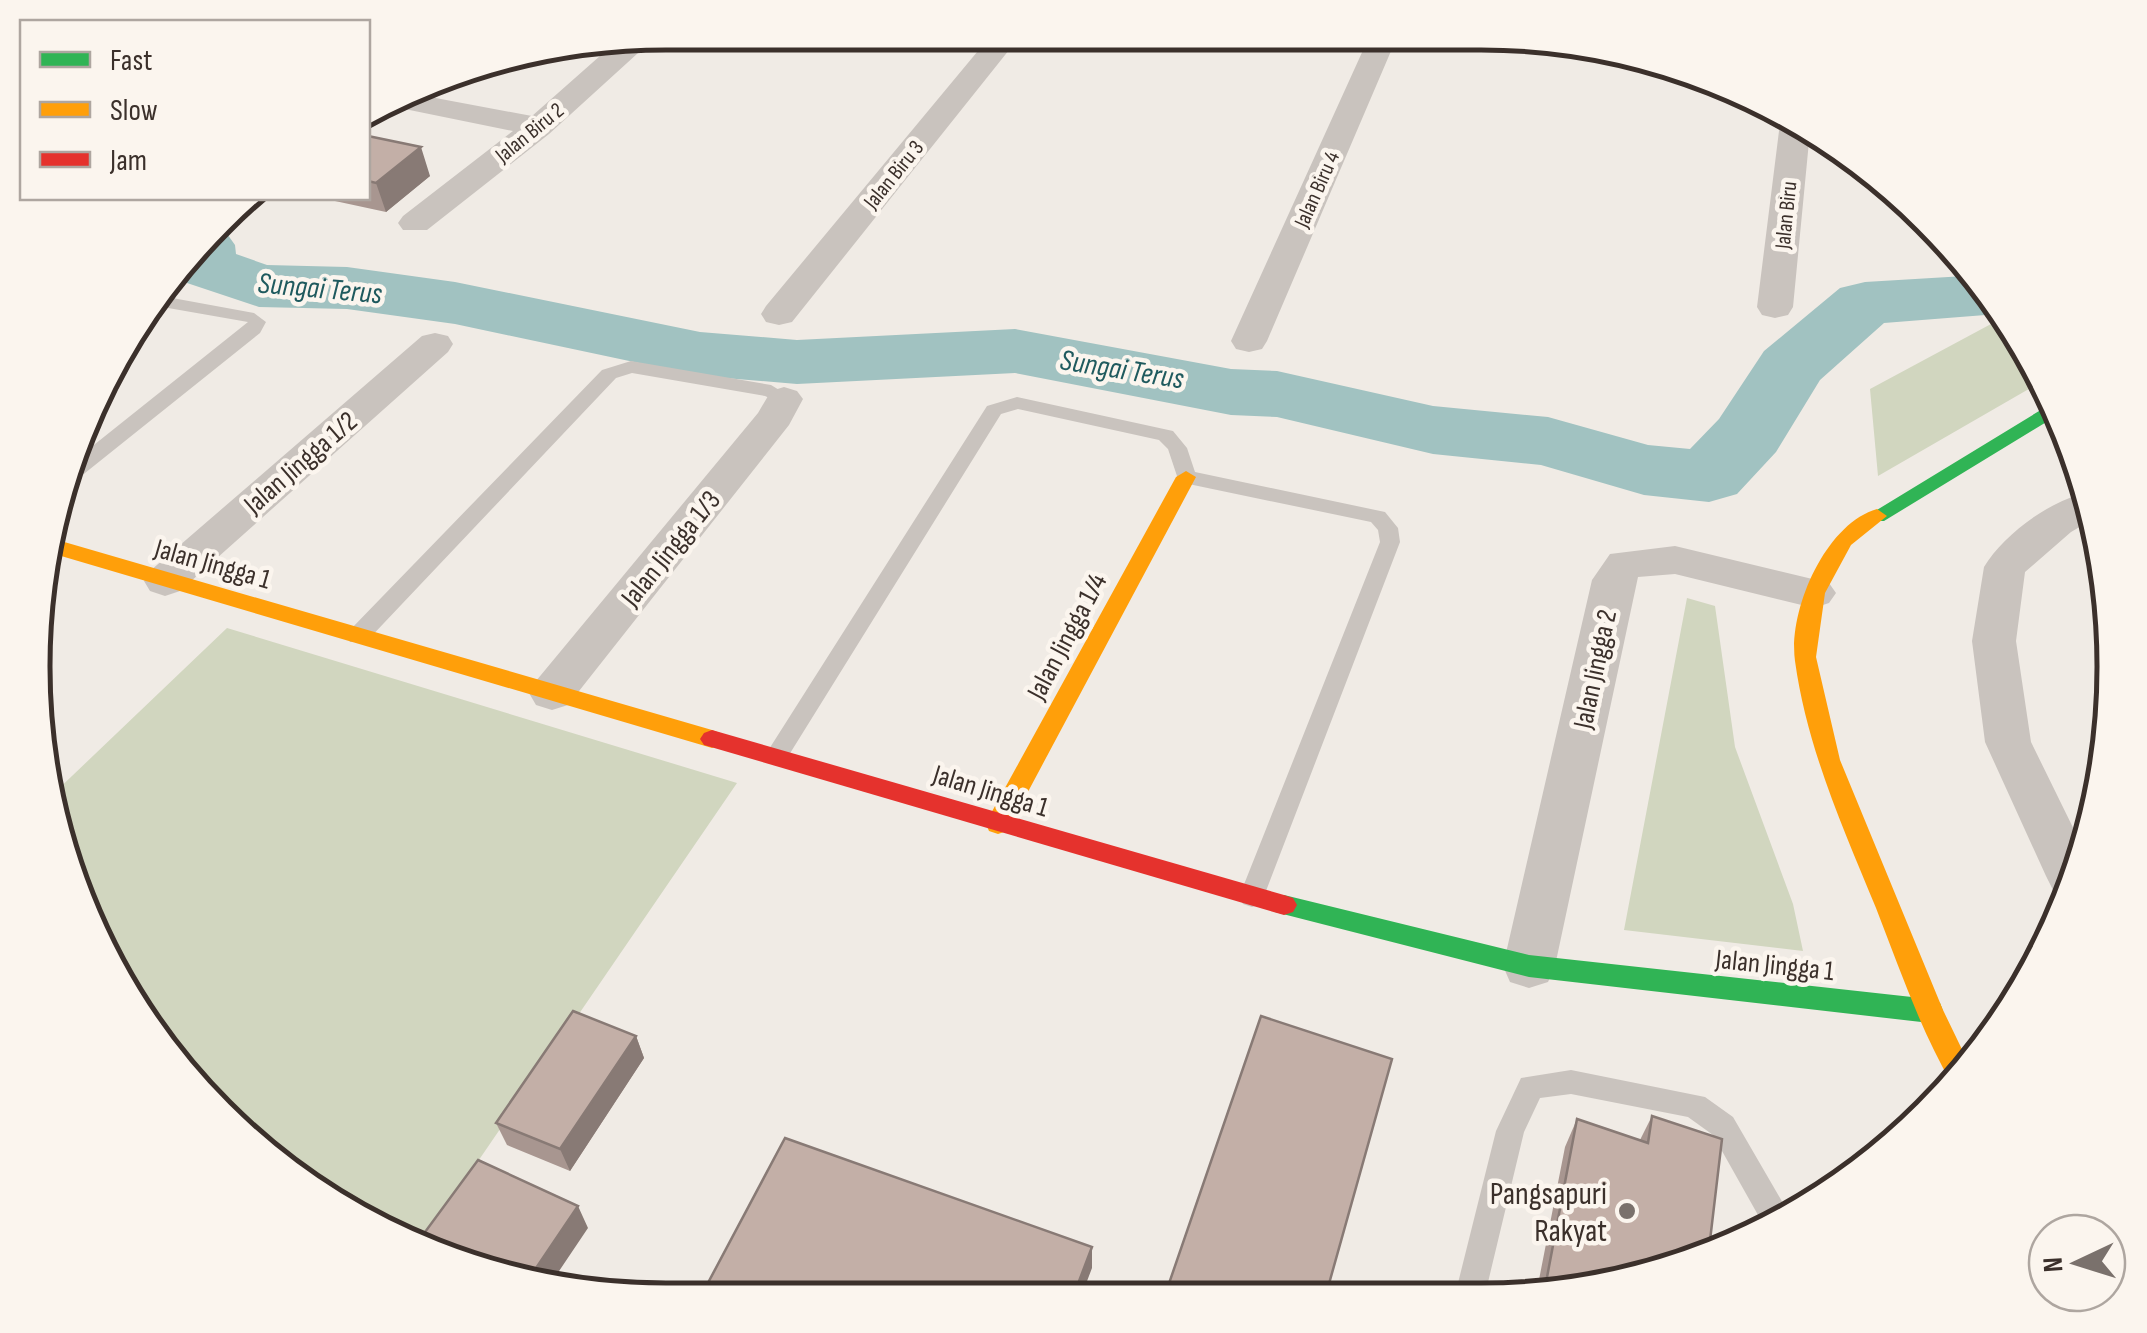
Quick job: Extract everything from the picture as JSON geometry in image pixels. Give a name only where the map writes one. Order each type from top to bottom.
[{"type":"street","name":"Jalan Biru 3","points":[[779,314],[994,50]]},
{"type":"street","name":"Jalan Biru 4","points":[[1249,341],[1377,50]]},
{"type":"street","name":"Jalan Biru 2","points":[[415,223],[538,126],[623,51]]},
{"type":"street","points":[[418,103],[538,126]]},
{"type":"street","name":"Jalan Biru","points":[[1775,307],[1794,136]]},
{"type":"street","name":"Jalan Jingga 1/2","points":[[166,581],[434,344]]},
{"type":"street","name":"Jalan Jingga 1/3","points":[[552,694],[775,417],[784,399]]},
{"type":"street","points":[[1954,1061],[1828,760],[1805,657],[1814,594],[1843,541],[1894,504],[2043,415]]},
{"type":"street","name":"Jalan Jingga 1/4","points":[[998,824],[1186,477]]},
{"type":"street","points":[[2065,863],[2008,742],[1994,641],[2004,567],[2056,522],[2077,510]]},
{"type":"street","name":"Jalan Jingga 1","points":[[61,549],[1252,897],[1529,966],[1930,1011]]},
{"type":"street","name":"Jalan Jingga 2","points":[[1529,966],[1613,580],[1626,564],[1675,560],[1814,594]]},
{"type":"lane","points":[[85,462],[257,322],[254,318],[169,303]]},
{"type":"lane","points":[[358,636],[609,374],[631,367],[771,391],[784,399]]},
{"type":"lane","points":[[776,756],[994,410],[1017,404],[1166,435],[1177,448],[1186,477],[1378,517],[1388,528],[1390,542],[1252,897]]},
{"type":"lane","points":[[1473,1283],[1510,1130],[1530,1088],[1571,1082],[1695,1106],[1722,1126],[1771,1210]]},
{"type":"green space","points":[[1991,324],[2030,388],[1878,476],[1870,389]]},
{"type":"green space","points":[[1687,598],[1715,606],[1735,747],[1793,904],[1803,951],[1624,930]]},
{"type":"green space","points":[[227,628],[737,783],[428,1235],[358,1200],[291,1156],[231,1102],[177,1042],[133,975],[97,902],[62,786]]},
{"type":"building","points":[[370,136],[421,147],[376,183],[370,182]]},
{"type":"building","points":[[573,1011],[636,1036],[560,1149],[496,1123]]},
{"type":"building","points":[[1261,1016],[1392,1059],[1329,1283],[1169,1283]]},
{"type":"building","name":"Pangsapuri Rakyat","points":[[1652,1116],[1722,1139],[1710,1238],[1640,1262],[1547,1279],[1577,1119],[1648,1143]]},
{"type":"building","points":[[785,1138],[1092,1247],[1078,1283],[708,1283]]},
{"type":"building","points":[[478,1160],[578,1206],[536,1269],[424,1233]]},
{"type":"waterway","name":"Sungai Terus","points":[[202,261],[202,265],[259,286],[347,288],[455,303],[700,354],[797,362],[1015,351],[1231,392],[1277,394],[1433,430],[1548,441],[1644,470],[1709,476],[1748,435],[1790,367],[1865,303],[1974,297]]},
{"type":"traffic: fast","points":[[1877,516],[2043,415]]},
{"type":"traffic: fast","points":[[1284,905],[1529,966],[1930,1011]]},
{"type":"traffic: slow","points":[[998,824],[1186,477]]},
{"type":"traffic: slow","points":[[1877,516],[1843,541],[1814,593],[1805,657],[1828,760],[1954,1061]]},
{"type":"traffic: slow","points":[[62,549],[712,739]]},
{"type":"traffic: jam","points":[[712,739],[1284,905]]},
{"type":"place","name":"Pangsapuri Rakyat","points":[[1627,1211]]}]
